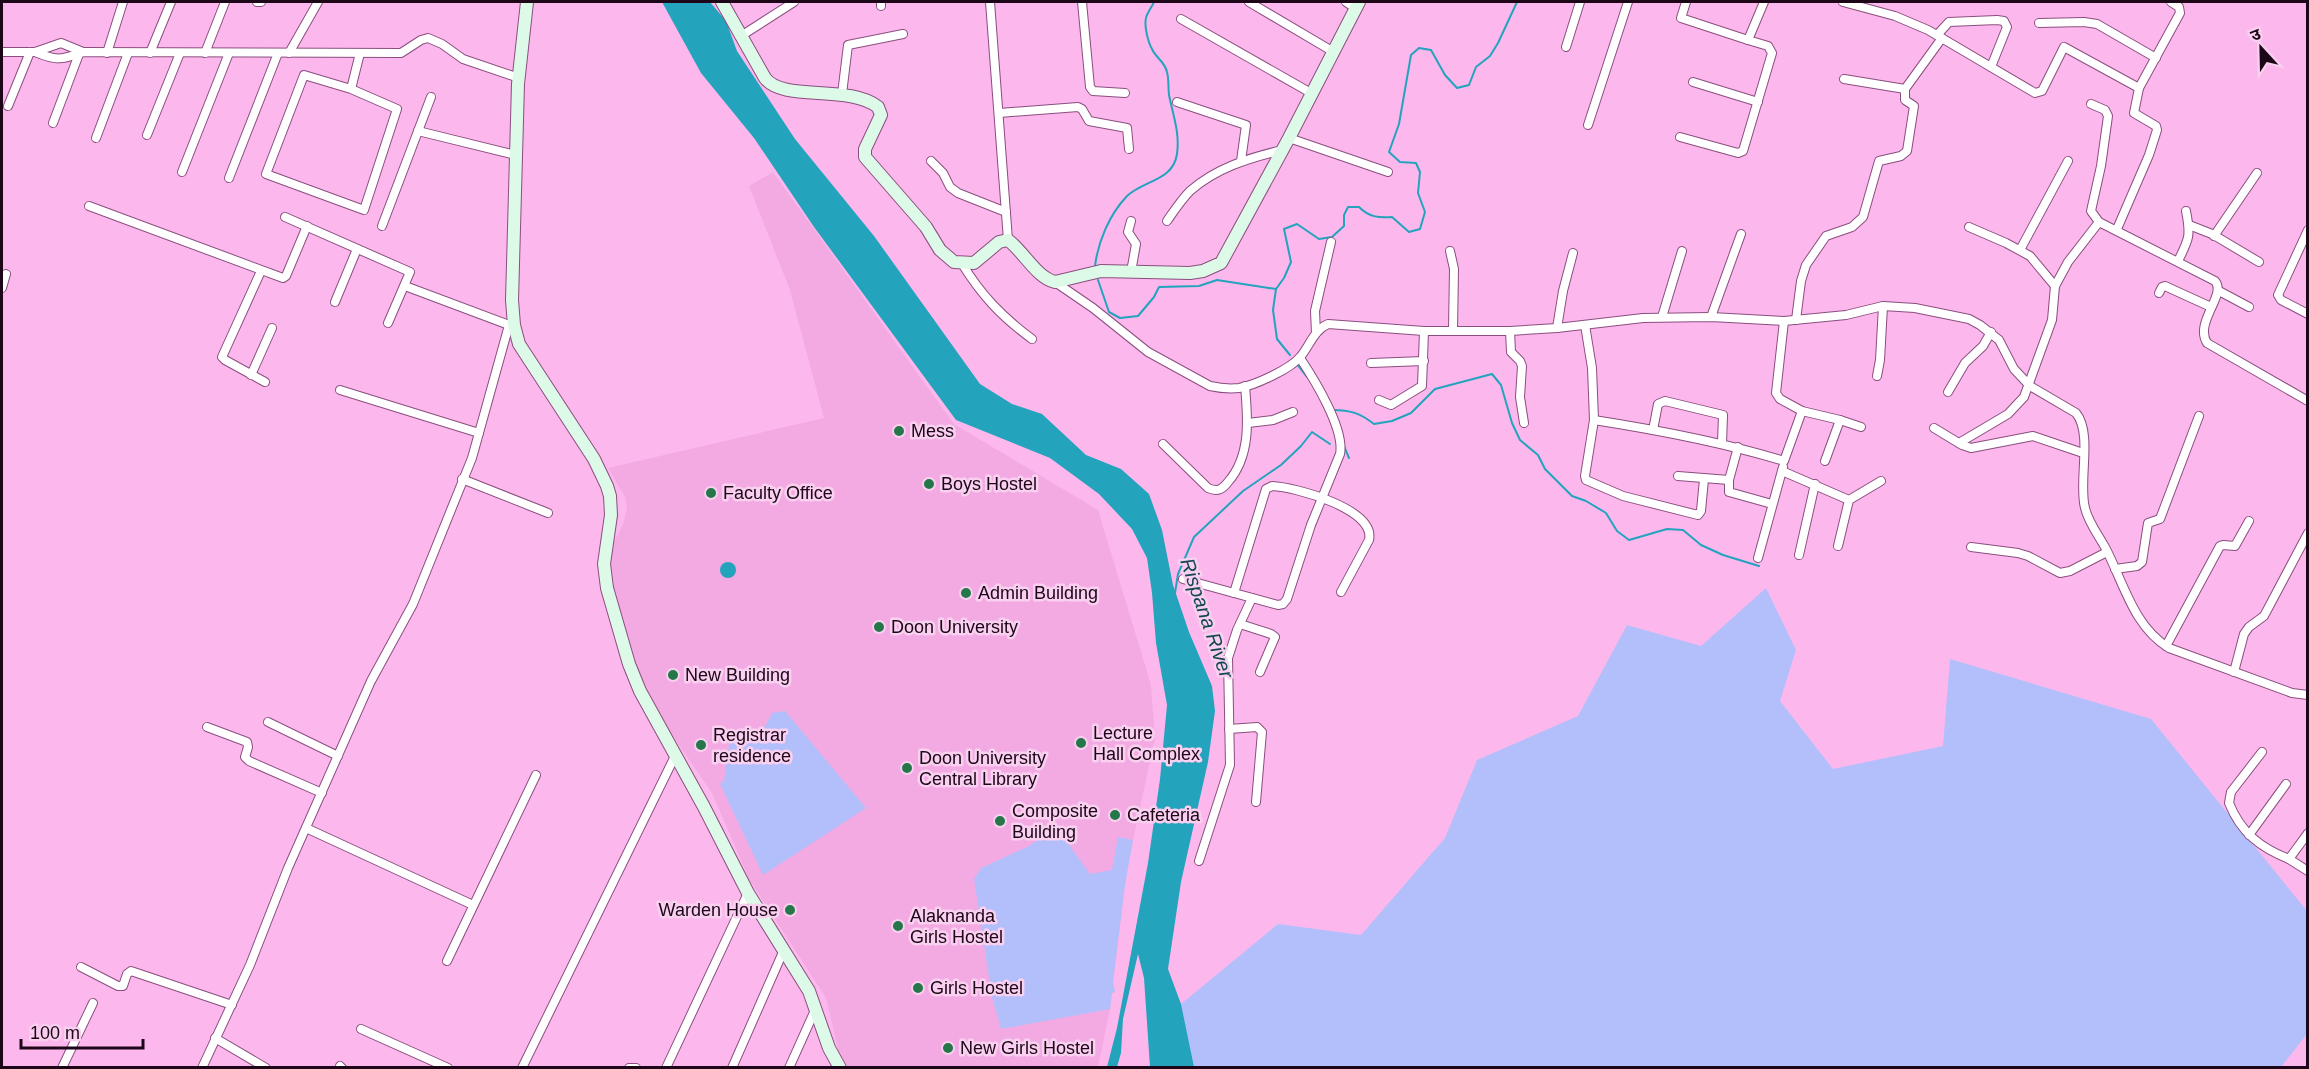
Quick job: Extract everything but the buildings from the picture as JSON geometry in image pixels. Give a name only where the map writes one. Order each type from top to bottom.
[{"type":"main road","points":[[527,2],[519,78],[511,325],[519,344],[594,459],[607,486],[611,515],[604,564],[607,588],[629,664],[640,691],[676,754],[748,893],[809,991],[829,1048],[840,1068]]},
{"type":"main road","points":[[722,2],[765,78],[774,87],[842,94],[863,99],[880,110],[880,120],[865,149],[867,161],[926,226],[940,250],[954,262],[974,263],[999,242],[1008,240],[1041,273],[1055,282],[1101,271],[1190,273],[1203,271],[1221,263],[1289,138],[1353,4]]},
{"type":"street","points":[[107,53],[123,2]]},
{"type":"street","points":[[150,53],[171,2]]},
{"type":"street","points":[[205,53],[225,2]]},
{"type":"street","points":[[289,53],[318,2]]},
{"type":"street","points":[[741,36],[794,2]]},
{"type":"street","points":[[990,2],[1008,240]]},
{"type":"street","points":[[1082,2],[1090,87],[1093,91],[1125,93]]},
{"type":"street","points":[[1249,2],[1332,51]]},
{"type":"street","points":[[1566,47],[1580,2]]},
{"type":"street","points":[[1588,125],[1628,2]]},
{"type":"street","points":[[1680,137],[1740,153],[1744,149],[1772,51],[1768,46],[1681,18],[1686,2]]},
{"type":"street","points":[[1843,2],[1895,16],[1940,37],[2038,93],[2042,91],[2065,47],[2139,88]]},
{"type":"street","points":[[2117,229],[2149,155],[2157,130],[2156,126],[2134,113],[2139,88],[2180,13],[2179,7],[2170,2]]},
{"type":"street","points":[[1748,40],[1764,3]]},
{"type":"street","points":[[1181,19],[1311,93]]},
{"type":"street","points":[[1796,320],[1803,273],[1822,241],[1831,234],[1854,226],[1866,212],[1879,161],[1901,156],[1907,151],[1914,106],[1905,100],[1905,89],[1949,22],[2004,21],[2007,27],[1991,67]]},
{"type":"street","points":[[2039,23],[2097,24],[2156,58]]},
{"type":"street","points":[[842,94],[848,45],[903,34]]},
{"type":"street","points":[[2,52],[33,52],[56,59],[81,53],[401,53],[428,38],[463,58],[519,78]]},
{"type":"street","points":[[8,106],[33,52],[61,43],[81,53]]},
{"type":"street","points":[[53,123],[81,53]]},
{"type":"street","points":[[96,138],[128,53]]},
{"type":"street","points":[[147,135],[180,53]]},
{"type":"street","points":[[182,172],[229,53]]},
{"type":"street","points":[[229,178],[278,53]]},
{"type":"street","points":[[351,88],[360,53]]},
{"type":"street","points":[[304,75],[351,88],[397,109],[364,210],[266,174],[304,75]]},
{"type":"street","points":[[1844,79],[1905,89]]},
{"type":"street","points":[[1693,82],[1758,102]]},
{"type":"street","points":[[382,225],[431,97]]},
{"type":"street","points":[[1177,102],[1246,125],[1241,161]]},
{"type":"street","points":[[2091,104],[2105,110],[2108,116],[2101,166],[2091,211],[2100,222],[2215,281],[2219,286],[2218,291],[2203,332],[2207,343],[2307,401]]},
{"type":"street","points":[[999,113],[1078,107],[1082,109],[1090,122],[1127,128],[1129,149]]},
{"type":"street","points":[[418,131],[516,155]]},
{"type":"street","points":[[1289,138],[1388,172]]},
{"type":"street","points":[[1167,220],[1192,189],[1217,172],[1241,161],[1282,150]]},
{"type":"street","points":[[2020,250],[2068,161]]},
{"type":"street","points":[[931,162],[943,173],[952,189],[958,193],[1006,212]]},
{"type":"street","points":[[2214,236],[2257,173]]},
{"type":"street","points":[[89,206],[261,271],[285,277],[307,226]]},
{"type":"street","points":[[2178,261],[2189,238],[2187,211]]},
{"type":"street","points":[[285,218],[410,271],[411,275],[388,323]]},
{"type":"street","points":[[1131,221],[1128,232],[1136,244],[1131,272]]},
{"type":"street","points":[[1959,443],[2008,414],[2024,397],[2030,386],[2052,320],[2055,286],[2068,262],[2100,222]]},
{"type":"street","points":[[2189,225],[2214,236],[2259,262]]},
{"type":"street","points":[[1969,227],[2030,256],[2055,286]]},
{"type":"street","points":[[2307,230],[2278,295],[2281,300],[2307,314]]},
{"type":"street","points":[[1711,317],[1741,234]]},
{"type":"street","points":[[1316,333],[1315,311],[1331,242]]},
{"type":"street","points":[[335,302],[357,249]]},
{"type":"street","points":[[1450,251],[1454,269],[1453,330]]},
{"type":"street","points":[[1662,317],[1682,251]]},
{"type":"street","points":[[1557,328],[1563,291],[1573,253]]},
{"type":"street","points":[[961,262],[975,286],[988,302],[1032,339]]},
{"type":"street","points":[[261,271],[222,357],[265,382]]},
{"type":"street","points":[[2,288],[6,274]]},
{"type":"street","points":[[1055,282],[1093,308],[1148,352],[1210,386],[1237,388],[1274,375],[1300,358],[1321,327],[1333,324],[1424,331],[1509,331],[1662,317],[1784,321],[1846,315],[1883,306],[1915,308],[1969,319],[1991,332],[2002,345],[2014,369],[2030,386],[2081,418],[2085,508],[2135,612],[2159,643],[2292,693],[2307,695]]},
{"type":"street","points":[[202,1068],[232,1005],[371,681],[413,604],[472,458],[511,325],[405,286]]},
{"type":"street","points":[[2159,293],[2165,286],[2211,308]]},
{"type":"street","points":[[2218,291],[2249,307]]},
{"type":"street","points":[[1877,376],[1883,306]]},
{"type":"street","points":[[1784,321],[1776,393],[1780,399],[1802,411],[1861,427]]},
{"type":"street","points":[[1585,325],[1592,368],[1594,420],[1585,476],[1589,482],[1623,496],[1698,515],[1701,511],[1704,479]]},
{"type":"street","points":[[251,375],[272,328]]},
{"type":"street","points":[[1379,400],[1391,405],[1421,387],[1424,331]]},
{"type":"street","points":[[1509,331],[1511,352],[1522,366],[1520,397],[1524,423]]},
{"type":"street","points":[[1948,392],[1965,363],[1983,346],[1991,332]]},
{"type":"street","points":[[1183,579],[1278,605],[1286,602],[1311,525],[1340,454],[1341,445],[1329,410],[1300,358]]},
{"type":"street","points":[[1371,363],[1424,361]]},
{"type":"street","points":[[1163,444],[1208,488],[1219,490],[1234,476],[1244,449],[1248,423],[1245,386]]},
{"type":"street","points":[[340,390],[479,432]]},
{"type":"street","points":[[1653,430],[1658,404],[1665,401],[1723,415],[1722,444]]},
{"type":"street","points":[[1758,558],[1784,461],[1802,411]]},
{"type":"street","points":[[1248,423],[1273,420],[1293,412]]},
{"type":"street","points":[[2115,569],[2140,565],[2148,523],[2160,519],[2199,416]]},
{"type":"street","points":[[1594,420],[1738,447],[1784,461]]},
{"type":"street","points":[[1825,461],[1840,420]]},
{"type":"street","points":[[1934,428],[1971,448],[2036,436],[2083,453]]},
{"type":"street","points":[[1738,447],[1729,480],[1730,493],[1772,504]]},
{"type":"street","points":[[1782,471],[1849,500]]},
{"type":"street","points":[[1678,476],[1729,480]]},
{"type":"street","points":[[462,479],[548,513]]},
{"type":"street","points":[[1838,546],[1849,500],[1881,481]]},
{"type":"street","points":[[1799,555],[1815,484]]},
{"type":"street","points":[[1234,593],[1266,489],[1276,486],[1323,498],[1352,512],[1364,523],[1370,535],[1341,592]]},
{"type":"street","points":[[2166,646],[2220,546],[2235,546],[2249,521]]},
{"type":"street","points":[[2234,672],[2244,634],[2249,627],[2264,616],[2307,533]]},
{"type":"street","points":[[1971,547],[2018,553],[2060,573],[2070,571],[2107,552]]},
{"type":"street","points":[[1199,861],[1230,765],[1228,658],[1252,598]]},
{"type":"street","points":[[1240,624],[1271,634],[1275,638],[1260,672]]},
{"type":"street","points":[[268,722],[338,756]]},
{"type":"street","points":[[207,726],[247,742],[245,757],[249,761],[322,793]]},
{"type":"street","points":[[1229,729],[1257,728],[1263,732],[1256,802]]},
{"type":"street","points":[[2262,752],[2231,792],[2228,799],[2230,807],[2258,844],[2289,859],[2307,871]]},
{"type":"street","points":[[522,1068],[676,754]]},
{"type":"street","points":[[447,961],[536,775]]},
{"type":"street","points":[[2249,835],[2286,784]]},
{"type":"street","points":[[306,828],[474,904]]},
{"type":"street","points":[[2289,859],[2307,833]]},
{"type":"street","points":[[666,1068],[748,893]]},
{"type":"street","points":[[732,1068],[783,952]]},
{"type":"street","points":[[81,968],[118,986],[123,986],[127,974],[131,971],[232,1005]]},
{"type":"street","points":[[62,1068],[93,1003]]},
{"type":"street","points":[[789,1068],[816,1008]]},
{"type":"street","points":[[362,1029],[448,1068]]},
{"type":"street","points":[[215,1038],[266,1068]]},
{"type":"street","points":[[629,1068],[636,1068]]},
{"type":"shaded area","points":[[662,2],[710,2],[726,21],[737,51],[795,139],[874,236],[980,384],[1012,404],[1042,414],[1086,455],[1121,469],[1149,494],[1162,530],[1173,585],[1189,632],[1212,686],[1215,711],[1208,762],[1181,882],[1168,969],[1181,1004],[1194,1067],[1150,1067],[1144,978],[1138,954],[1123,1019],[1121,1053],[1117,1067],[1107,1067],[1117,1028],[1148,863],[1160,779],[1167,705],[1156,643],[1147,558],[1132,529],[1099,494],[1050,458],[956,420],[814,227],[754,138],[701,73]]},
{"type":"shaded area","name":"Doon University","points":[[773,172],[954,424],[1098,510],[1151,685],[1155,738],[1127,868],[1110,1009],[1098,1067],[847,1067],[840,1057],[826,998],[749,879],[712,793],[668,729],[636,668],[611,587],[611,548],[623,524],[627,508],[625,497],[608,468],[824,418],[790,290],[749,186]]},
{"type":"shaded area","points":[[728,562],[736,570],[728,578],[720,570]]},
{"type":"shaded area","points":[[1766,588],[1796,650],[1780,701],[1833,769],[1943,746],[1950,659],[2151,719],[2307,911],[2307,1034],[2281,1067],[1193,1067],[1181,1004],[1278,924],[1361,935],[1445,838],[1477,760],[1578,716],[1627,625],[1701,646]]},
{"type":"shaded area","points":[[785,711],[866,808],[763,875],[720,784],[724,780],[730,739],[753,740],[761,733],[772,713]]},
{"type":"shaded area","points":[[1057,828],[1090,874],[1112,870],[1118,837],[1133,840],[1113,981],[1115,992],[1112,993],[1110,1009],[1001,1029],[992,997],[974,879],[981,868],[1027,847]]},
{"type":"waterway","points":[[1095,266],[1105,229],[1121,203],[1134,191],[1170,170],[1177,154],[1177,131],[1169,95],[1167,72],[1152,49],[1146,29],[1147,16],[1154,2]]},
{"type":"waterway","points":[[1290,355],[1277,339],[1273,310],[1276,289],[1291,262],[1284,229],[1297,224],[1319,239],[1332,237],[1344,226],[1344,215],[1348,207],[1359,207],[1374,216],[1392,217],[1409,232],[1420,229],[1425,212],[1418,193],[1420,172],[1416,163],[1400,162],[1389,152],[1399,124],[1411,55],[1419,48],[1431,50],[1445,75],[1457,88],[1469,85],[1476,67],[1490,56],[1498,43],[1517,2]]},
{"type":"waterway","points":[[1098,280],[1109,312],[1120,318],[1138,316],[1154,297],[1159,287],[1199,286],[1217,280],[1276,289]]},
{"type":"waterway","points":[[1296,363],[1307,377]]},
{"type":"waterway","points":[[1332,410],[1354,413],[1374,424],[1392,421],[1411,413],[1435,389],[1492,374],[1501,385],[1512,423],[1520,440],[1538,455],[1545,469],[1572,496],[1606,513],[1617,531],[1629,540],[1667,529],[1683,530],[1701,545],[1723,555],[1759,566]]},
{"type":"waterway","name":"Rispana River","points":[[1175,593],[1178,574],[1194,537],[1243,491],[1281,465],[1312,432],[1330,444]]},
{"type":"waterway","points":[[1343,444],[1349,458]]},
{"type":"place","name":"Mess","points":[[899,431]]},
{"type":"place","name":"Boys Hostel","points":[[929,484]]},
{"type":"place","name":"Faculty Office","points":[[711,493]]},
{"type":"place","name":"Admin Building","points":[[966,593]]},
{"type":"place","name":"Doon University","points":[[879,627]]},
{"type":"place","name":"New Building","points":[[673,675]]},
{"type":"place","name":"Lecture Hall Complex","points":[[1081,743]]},
{"type":"place","name":"Registrar residence","points":[[701,745]]},
{"type":"place","name":"Doon University Central Library","points":[[907,768]]},
{"type":"place","name":"Cafeteria","points":[[1115,815]]},
{"type":"place","name":"Composite Building","points":[[1000,821]]},
{"type":"place","name":"Warden House","points":[[790,910]]},
{"type":"place","name":"Alaknanda Girls Hostel","points":[[898,926]]},
{"type":"place","name":"Girls Hostel","points":[[918,988]]},
{"type":"place","name":"New Girls Hostel","points":[[948,1048]]}]
